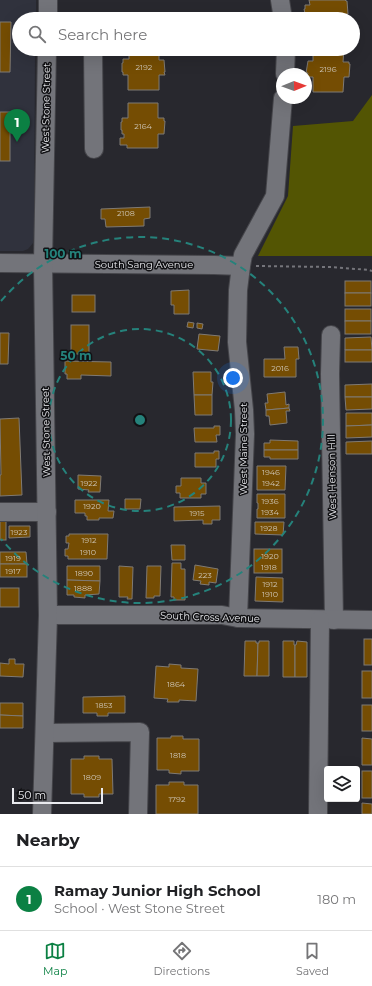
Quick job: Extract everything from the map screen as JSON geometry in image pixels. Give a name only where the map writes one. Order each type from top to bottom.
[{"type":"street","points":[[48,0],[48,12]]},
{"type":"street","points":[[280,0],[282,12]]},
{"type":"street","name":"West Stone Street","points":[[42,814],[48,615],[43,263],[47,56]]},
{"type":"street","points":[[93,56],[94,149]]},
{"type":"street","points":[[285,68],[286,56]]},
{"type":"street","name":"West Maine Street","points":[[238,618],[245,434],[237,342],[238,290],[243,255],[275,196],[283,104]]},
{"type":"street","name":"South Sang Avenue","points":[[0,263],[241,266]]},
{"type":"street","name":"West Henson Hill","points":[[318,814],[327,620],[331,335]]},
{"type":"street","points":[[0,512],[47,512]]},
{"type":"street","name":"South Cross Avenue","points":[[48,615],[222,615],[238,618],[372,620]]},
{"type":"street","points":[[45,733],[140,732],[138,814]]},
{"type":"path","points":[[241,266],[331,267],[372,271]]},
{"type":"shaded area","points":[[0,0],[36,0],[36,12],[12,12],[12,56],[35,56],[33,243],[28,249],[23,251],[0,251]]},
{"type":"shaded area","points":[[372,95],[372,256],[258,256],[288,196],[293,126],[353,121]]},
{"type":"building","points":[[309,0],[345,0],[347,1],[348,12],[305,12],[305,5],[310,5]]},
{"type":"building","points":[[0,22],[11,22],[10,72],[0,72]]},
{"type":"building","points":[[129,56],[159,56],[159,60],[164,60],[165,75],[159,75],[159,90],[128,90],[128,75],[123,75],[122,63],[123,59],[129,59]]},
{"type":"building","points":[[313,56],[343,56],[343,62],[349,62],[350,64],[349,77],[344,77],[343,92],[313,92],[312,68],[307,68],[308,61],[313,61]]},
{"type":"building","points":[[128,103],[158,103],[158,118],[164,118],[165,121],[164,134],[158,134],[158,148],[127,148],[127,145],[120,145],[120,138],[124,138],[124,134],[122,134],[121,130],[121,122],[122,118],[128,118]]},
{"type":"building","points":[[0,112],[10,112],[10,161],[0,161]]},
{"type":"building","points":[[150,207],[150,218],[144,219],[144,226],[106,227],[105,219],[101,219],[101,209]]},
{"type":"building","points":[[345,281],[371,281],[371,293],[345,293]]},
{"type":"building","points":[[189,290],[189,314],[174,314],[174,305],[171,305],[171,291]]},
{"type":"building","points":[[345,293],[371,293],[371,306],[345,306]]},
{"type":"building","points":[[72,295],[95,295],[95,312],[72,312]]},
{"type":"building","points":[[345,309],[371,309],[371,321],[345,321]]},
{"type":"building","points":[[345,321],[371,321],[371,334],[345,334]]},
{"type":"building","points":[[188,322],[194,323],[193,328],[187,327]]},
{"type":"building","points":[[197,323],[203,324],[202,329],[197,328]]},
{"type":"building","points":[[71,325],[89,325],[89,354],[71,354]]},
{"type":"building","points":[[0,333],[9,333],[8,364],[0,364]]},
{"type":"building","points":[[199,334],[220,336],[218,351],[197,349]]},
{"type":"building","points":[[371,337],[372,350],[345,350],[345,338]]},
{"type":"building","points":[[284,347],[298,347],[299,359],[296,359],[296,377],[264,377],[264,359],[285,359]]},
{"type":"building","points":[[345,350],[372,350],[372,362],[345,362]]},
{"type":"building","points":[[65,361],[111,362],[111,376],[81,375],[81,379],[67,379],[67,374],[65,374]]},
{"type":"building","points":[[193,372],[211,372],[211,382],[213,382],[212,395],[194,395]]},
{"type":"building","points":[[372,384],[372,397],[345,397],[345,385]]},
{"type":"building","points":[[285,392],[286,405],[289,404],[289,408],[266,410],[265,403],[268,403],[267,394]]},
{"type":"building","points":[[194,395],[212,395],[212,415],[195,415]]},
{"type":"building","points":[[345,397],[372,397],[372,409],[346,410]]},
{"type":"building","points":[[289,408],[290,411],[286,411],[287,423],[270,425],[269,416],[266,416],[266,410]]},
{"type":"building","points":[[346,413],[372,413],[372,425],[346,426]]},
{"type":"building","points":[[19,418],[22,495],[0,496],[0,419]]},
{"type":"building","points":[[372,425],[372,437],[346,438],[346,426]]},
{"type":"building","points":[[214,426],[220,426],[220,435],[216,435],[217,442],[195,442],[194,428],[214,428]]},
{"type":"building","points":[[270,440],[298,441],[298,450],[264,450],[264,443],[270,443]]},
{"type":"building","points":[[372,441],[372,454],[346,454],[346,442]]},
{"type":"building","points":[[264,450],[298,450],[298,459],[270,459],[270,457],[264,457]]},
{"type":"building","points":[[214,451],[219,451],[219,459],[216,459],[216,467],[195,467],[195,453],[214,453]]},
{"type":"building","points":[[257,466],[286,466],[285,490],[257,490]]},
{"type":"building","points":[[78,475],[101,476],[100,492],[88,492],[89,490],[78,489]]},
{"type":"building","points":[[181,478],[201,478],[201,483],[206,483],[206,494],[201,494],[201,498],[180,498],[180,493],[176,493],[176,486],[181,486]]},
{"type":"building","points":[[257,494],[285,494],[285,518],[257,518]]},
{"type":"building","points":[[125,499],[141,499],[140,509],[125,509]]},
{"type":"building","points":[[75,500],[109,500],[108,511],[114,511],[113,518],[87,520],[85,513],[75,513]]},
{"type":"building","points":[[220,506],[220,520],[212,520],[212,524],[203,524],[203,520],[174,521],[174,507]]},
{"type":"building","points":[[0,520],[6,520],[6,540],[0,540]]},
{"type":"building","points":[[255,522],[284,522],[283,535],[255,534]]},
{"type":"building","points":[[9,526],[30,526],[30,537],[9,538]]},
{"type":"building","points":[[69,534],[108,534],[107,559],[68,559],[68,556],[65,556],[65,549],[68,549],[69,543],[66,543],[66,536],[69,536]]},
{"type":"building","points":[[171,545],[185,545],[185,560],[172,560]]},
{"type":"building","points":[[254,549],[282,549],[282,573],[254,573]]},
{"type":"building","points":[[0,552],[26,552],[27,564],[0,564]]},
{"type":"building","points":[[172,563],[181,563],[181,569],[185,569],[185,600],[174,600],[174,597],[171,597]]},
{"type":"building","points":[[0,564],[27,564],[27,577],[0,577]]},
{"type":"building","points":[[195,565],[218,569],[216,583],[209,582],[209,585],[200,584],[201,581],[193,580]]},
{"type":"building","points":[[67,566],[100,566],[100,581],[67,580]]},
{"type":"building","points":[[119,566],[133,567],[132,599],[127,599],[128,597],[119,597]]},
{"type":"building","points":[[147,566],[161,566],[160,596],[154,596],[154,598],[146,598]]},
{"type":"building","points":[[256,577],[283,578],[283,602],[255,601]]},
{"type":"building","points":[[67,580],[100,581],[99,594],[85,595],[85,598],[67,595]]},
{"type":"building","points":[[0,588],[19,588],[19,607],[0,607]]},
{"type":"building","points":[[364,639],[372,639],[372,665],[364,665]]},
{"type":"building","points":[[245,641],[256,641],[256,643],[258,643],[257,676],[244,676]]},
{"type":"building","points":[[259,641],[269,641],[269,676],[257,676]]},
{"type":"building","points":[[283,641],[294,641],[295,677],[283,677]]},
{"type":"building","points":[[297,641],[307,642],[307,677],[295,677],[295,645]]},
{"type":"building","points":[[9,659],[15,659],[15,664],[24,664],[23,677],[0,676],[0,663],[9,664]]},
{"type":"building","points":[[169,664],[181,665],[181,668],[198,669],[196,701],[179,700],[179,702],[167,702],[168,699],[154,698],[156,666],[169,667]]},
{"type":"building","points":[[362,671],[372,671],[372,698],[362,698]]},
{"type":"building","points":[[125,696],[125,713],[108,713],[108,716],[97,716],[97,713],[83,713],[83,697]]},
{"type":"building","points":[[0,703],[23,703],[23,716],[0,715]]},
{"type":"building","points":[[362,705],[372,705],[372,731],[362,731]]},
{"type":"building","points":[[0,715],[23,716],[23,728],[0,728]]},
{"type":"building","points":[[171,736],[183,736],[183,739],[199,739],[199,771],[181,771],[181,774],[169,773],[169,770],[157,770],[157,738],[171,738]]},
{"type":"building","points":[[362,738],[372,739],[372,765],[362,765]]},
{"type":"building","points":[[84,756],[99,756],[99,759],[112,759],[113,794],[99,794],[99,797],[84,797],[84,794],[71,794],[71,759],[84,759]]},
{"type":"building","points":[[362,771],[372,771],[372,798],[362,798]]},
{"type":"building","points":[[169,782],[184,782],[184,785],[198,785],[198,814],[156,814],[156,785],[169,785]]},
{"type":"building","points":[[362,803],[372,804],[372,814],[362,814]]},
{"type":"place","name":"Ramay Junior High School","points":[[17,142]]}]
